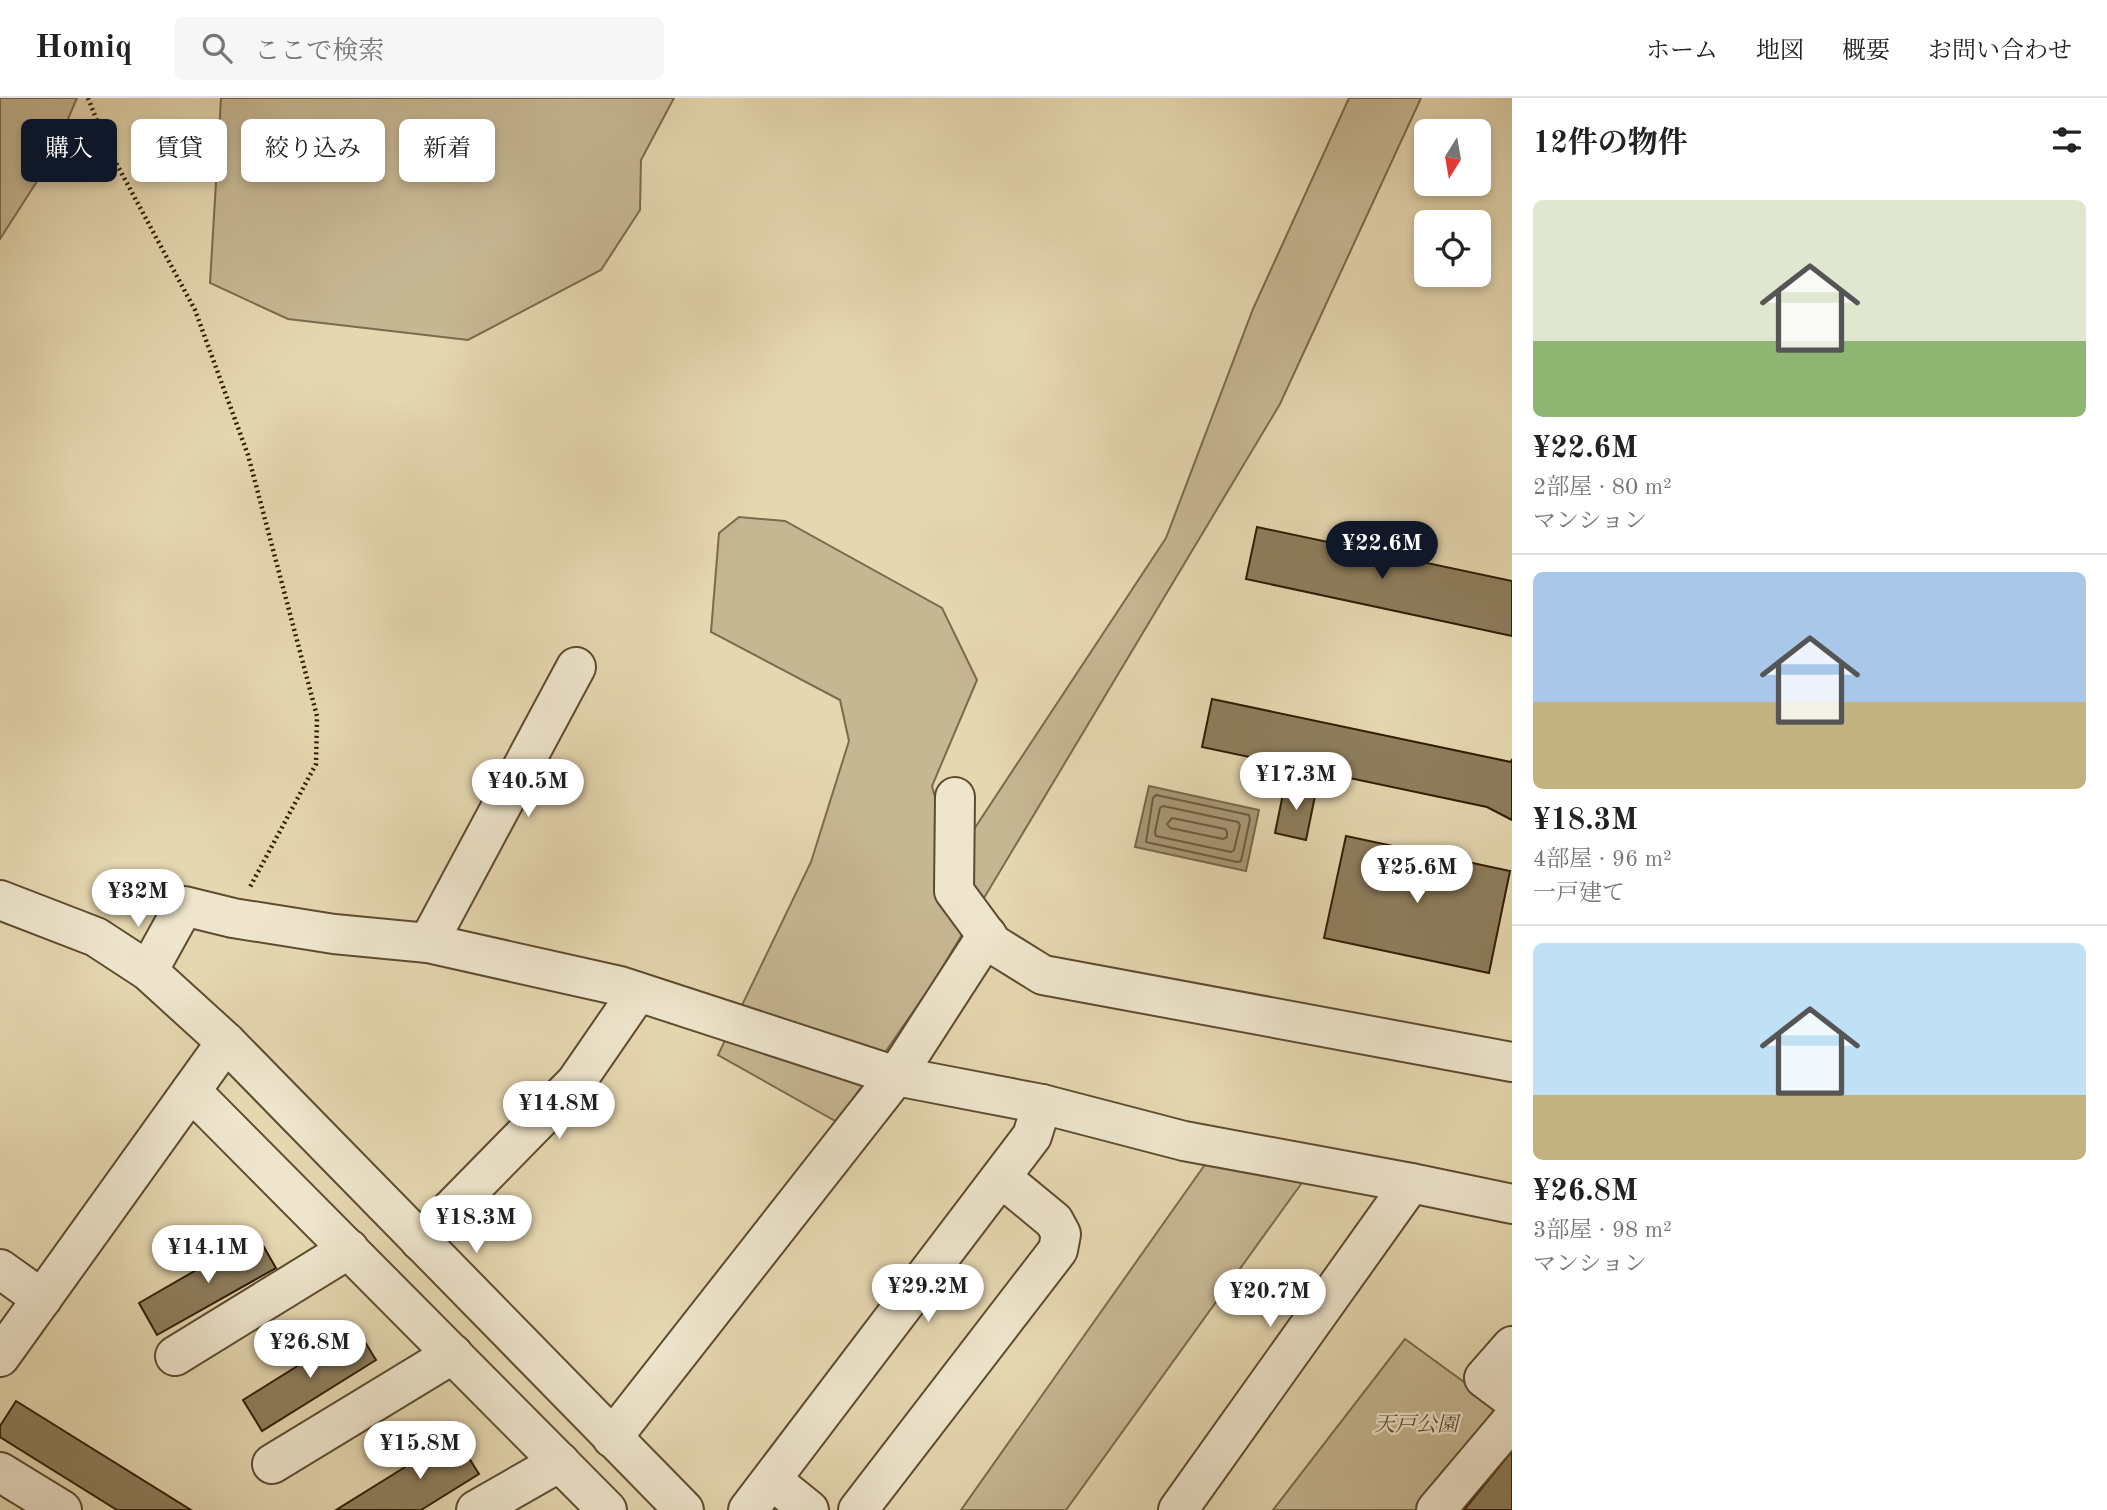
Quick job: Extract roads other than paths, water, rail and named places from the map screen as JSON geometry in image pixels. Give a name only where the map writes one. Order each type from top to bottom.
[{"type":"street","points":[[428,943],[576,667]]},
{"type":"street","points":[[955,797],[954,891],[993,944],[1043,975],[1512,1062]]},
{"type":"street","points":[[0,900],[96,937],[148,971],[226,1042],[684,1510]]},
{"type":"street","points":[[148,971],[184,906],[233,918],[334,934],[428,943],[620,986],[896,1076],[1042,1104],[1184,1141],[1512,1204]]},
{"type":"street","points":[[612,1438],[896,1076],[987,935]]},
{"type":"street","points":[[420,1241],[576,1082],[638,992]]},
{"type":"street","points":[[0,1357],[226,1042]]},
{"type":"street","points":[[191,1091],[607,1510]]},
{"type":"street","points":[[748,1510],[1002,1178],[1032,1136],[1042,1104]]},
{"type":"street","points":[[858,1510],[1058,1250],[1061,1234],[1054,1221],[1002,1178]]},
{"type":"street","points":[[1178,1510],[1411,1183]]},
{"type":"street","points":[[175,1356],[349,1250]]},
{"type":"street","points":[[0,1269],[42,1299]]},
{"type":"street","points":[[1512,1346],[1484,1378],[1512,1399]]},
{"type":"street","points":[[272,1464],[453,1354]]},
{"type":"street","points":[[1436,1510],[1512,1420]]},
{"type":"street","points":[[476,1510],[560,1462]]},
{"type":"street","points":[[0,1472],[62,1510]]},
{"type":"street","points":[[772,1480],[808,1510]]},
{"type":"water","points":[[1149,786],[1259,810],[1246,871],[1135,847]]},
{"type":"park label","name":"天戸公園","points":[[1416,1425]]}]
